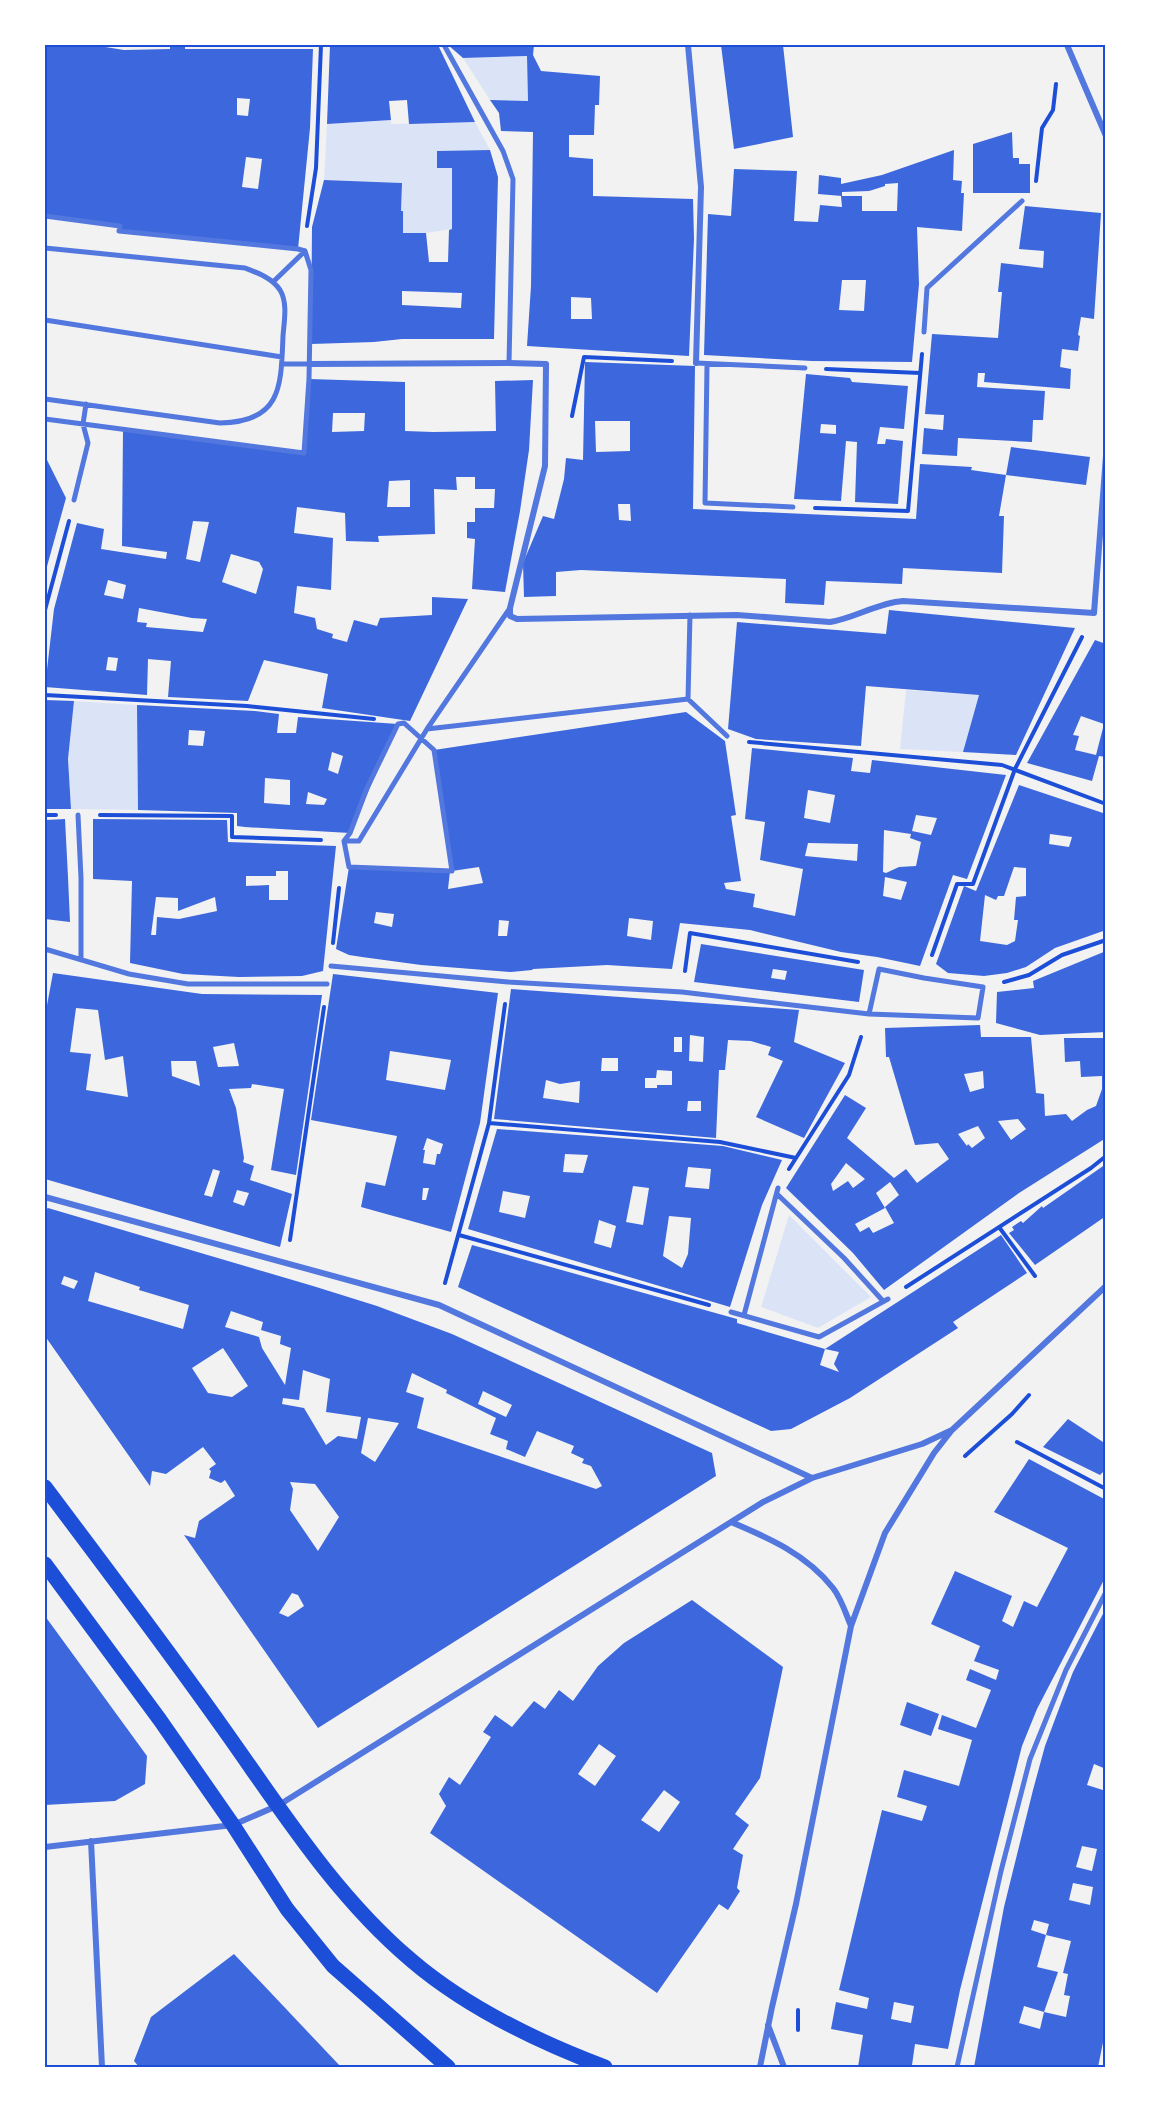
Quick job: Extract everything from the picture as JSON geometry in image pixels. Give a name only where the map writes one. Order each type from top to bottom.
[{"type":"main road","points":[[45,1487],[332,1877],[375,1926],[413,1962],[465,1998],[519,2031],[605,2067]]},
{"type":"main road","points":[[45,1564],[160,1720],[233,1825],[287,1909],[333,1966],[448,2067]]},
{"type":"street","points":[[444,45],[503,151],[513,179],[509,363]]},
{"type":"street","points":[[688,45],[701,187],[696,363],[805,368]]},
{"type":"street","points":[[1067,45],[1106,136]]},
{"type":"street","points":[[924,332],[927,288],[1022,201]]},
{"type":"street","points":[[45,216],[120,226],[119,231],[305,251]]},
{"type":"street","points":[[45,248],[245,268],[273,282],[281,292],[284,305],[282,364],[278,392],[257,416],[239,423],[220,423],[45,399]]},
{"type":"street","points":[[273,282],[305,251]]},
{"type":"street","points":[[45,419],[304,453],[310,364],[311,270],[305,251]]},
{"type":"street","points":[[45,320],[282,357]]},
{"type":"street","points":[[282,364],[546,364],[544,466],[510,608],[510,616],[517,618],[737,615],[830,622],[887,602],[903,601],[1095,613],[1106,456]]},
{"type":"street","points":[[707,364],[705,503],[793,507]]},
{"type":"street","points":[[74,500],[88,444],[83,424],[86,404]]},
{"type":"street","points":[[344,841],[359,841],[427,729],[510,608]]},
{"type":"street","points":[[690,615],[688,699],[727,736]]},
{"type":"street","points":[[427,729],[688,699]]},
{"type":"street","points":[[404,723],[422,738],[434,750],[452,872],[349,867],[344,841],[350,833],[367,788],[398,724],[404,723]]},
{"type":"street","points":[[78,815],[81,959]]},
{"type":"street","points":[[45,949],[129,974],[188,984],[327,984]]},
{"type":"street","points":[[331,966],[508,982],[682,992],[869,1014],[978,1018],[983,987],[879,969],[869,1014]]},
{"type":"street","points":[[731,1312],[819,1337],[886,1300],[777,1191]]},
{"type":"street","points":[[744,1316],[777,1191]]},
{"type":"street","points":[[45,1197],[439,1305],[812,1479]]},
{"type":"street","points":[[760,2067],[796,1904],[851,1626],[885,1533],[934,1453],[952,1430],[1106,1286]]},
{"type":"street","points":[[45,1846],[233,1825],[279,1805],[789,1488],[922,1444],[952,1430]]},
{"type":"street","points":[[731,1522],[774,1540],[807,1562],[834,1589],[851,1626]]},
{"type":"street","points":[[957,2067],[1001,1871],[1030,1759],[1066,1670],[1106,1592]]},
{"type":"street","points":[[91,1841],[102,2067]]},
{"type":"street","points":[[768,2025],[784,2067]]},
{"type":"path","points":[[305,251],[315,168],[321,45]]},
{"type":"path","points":[[1022,201],[1035,192],[1042,128],[1053,110],[1057,78]]},
{"type":"path","points":[[793,507],[908,511],[924,332]]},
{"type":"path","points":[[584,357],[696,363]]},
{"type":"path","points":[[805,368],[920,373]]},
{"type":"path","points":[[45,610],[74,500]]},
{"type":"path","points":[[924,978],[957,884],[973,884],[1015,770],[1095,613]]},
{"type":"path","points":[[45,695],[247,706],[404,723]]},
{"type":"path","points":[[727,736],[758,744],[1002,765],[1106,804]]},
{"type":"path","points":[[45,815],[232,816],[232,837],[344,841],[331,966]]},
{"type":"path","points":[[682,992],[690,933],[865,963],[879,969]]},
{"type":"path","points":[[983,987],[1029,975],[1062,955],[1106,940]]},
{"type":"path","points":[[439,1305],[489,1124],[508,982]]},
{"type":"path","points":[[287,1263],[327,984]]},
{"type":"path","points":[[777,1191],[849,1075],[869,1014]]},
{"type":"path","points":[[489,1124],[720,1142],[796,1158]]},
{"type":"path","points":[[886,1300],[1091,1168],[1106,1156]]},
{"type":"path","points":[[999,1227],[1035,1276]]},
{"type":"path","points":[[459,1235],[731,1312]]},
{"type":"path","points":[[957,1463],[1012,1414],[1033,1390]]},
{"type":"path","points":[[1017,1442],[1106,1489]]},
{"type":"path","points":[[798,2005],[798,2031]]},
{"type":"shaded area","points":[[527,56],[528,101],[490,100],[463,58]]},
{"type":"shaded area","points":[[391,120],[391,124],[475,122],[490,150],[437,151],[437,168],[452,168],[452,229],[426,233],[403,233],[402,183],[324,180],[327,124]]},
{"type":"shaded area","points":[[906,690],[979,695],[963,752],[900,749]]},
{"type":"shaded area","points":[[74,701],[137,705],[138,810],[71,809],[68,759]]},
{"type":"shaded area","points":[[789,1215],[871,1297],[818,1328],[761,1307]]},
{"type":"building","points":[[45,45],[93,45],[124,50],[170,49],[170,45],[185,45],[185,49],[313,49],[310,128],[298,249],[119,231],[120,226],[45,216]],"holes":[[[237,98],[250,99],[248,116],[237,115]],[[246,157],[262,159],[258,189],[242,187]]]},
{"type":"building","points":[[330,45],[438,45],[475,122],[409,124],[407,100],[389,101],[391,120],[327,124]]},
{"type":"building","points":[[448,45],[534,45],[533,55],[541,71],[600,76],[599,105],[595,105],[594,135],[569,135],[569,157],[593,159],[593,196],[693,199],[694,239],[689,356],[527,346],[531,286],[533,132],[501,131],[499,113],[490,100],[528,101],[527,56],[463,58]],"holes":[[[571,297],[591,298],[592,319],[571,319]]]},
{"type":"building","points":[[721,45],[783,45],[793,137],[734,149]]},
{"type":"building","points":[[1012,132],[1013,158],[1019,158],[1019,164],[1030,164],[1030,193],[973,193],[973,144]]},
{"type":"building","points":[[490,150],[498,177],[494,339],[402,339],[311,344],[312,227],[324,180],[402,183],[403,233],[426,233],[429,262],[448,262],[449,230],[452,229],[452,168],[437,168],[437,151]],"holes":[[[402,291],[462,293],[461,308],[402,305]]]},
{"type":"building","points":[[954,150],[953,180],[962,181],[961,193],[964,193],[962,231],[917,227],[919,284],[912,362],[812,361],[704,355],[708,214],[731,216],[734,169],[797,171],[794,221],[818,222],[820,205],[842,207],[841,196],[818,194],[819,175],[841,178],[841,184],[882,175]],"holes":[[[898,183],[897,211],[862,211],[862,196],[842,196],[842,192],[869,191],[885,186],[885,184]],[[842,280],[866,280],[864,311],[839,310]]]},
{"type":"building","points":[[1025,206],[1101,213],[1094,319],[1081,317],[1078,351],[1062,349],[1060,367],[1071,369],[1070,389],[984,382],[985,373],[978,373],[977,387],[1045,391],[1043,420],[1033,420],[1032,442],[958,438],[957,456],[922,454],[924,428],[943,430],[944,415],[925,414],[932,334],[998,338],[1002,292],[998,292],[1001,263],[1043,268],[1044,251],[1019,249]]},
{"type":"building","points":[[585,362],[695,366],[693,509],[916,519],[920,464],[972,467],[971,470],[1006,475],[999,516],[1004,516],[1002,573],[903,568],[902,584],[826,581],[824,605],[785,603],[786,579],[581,570],[556,572],[556,596],[524,597],[523,563],[543,516],[554,519],[564,479],[566,458],[583,460]],"holes":[[[595,421],[630,421],[630,451],[596,452]],[[618,504],[630,504],[631,521],[619,520]]]},
{"type":"building","points":[[806,374],[850,378],[852,382],[908,386],[904,429],[880,427],[877,444],[885,444],[886,439],[903,441],[898,504],[855,502],[857,442],[846,441],[841,501],[794,499]],"holes":[[[821,424],[836,425],[836,434],[820,433]]]},
{"type":"building","points":[[309,379],[405,382],[405,431],[433,432],[496,431],[495,381],[533,380],[529,450],[505,592],[472,589],[475,539],[467,538],[467,522],[475,522],[475,508],[494,508],[495,489],[475,489],[475,477],[456,477],[457,490],[434,489],[435,534],[378,536],[379,542],[346,541],[345,513],[297,507],[294,533],[333,538],[331,590],[297,586],[294,613],[315,618],[317,629],[333,634],[332,638],[347,642],[354,620],[377,626],[380,618],[432,615],[432,597],[468,599],[410,721],[322,708],[328,674],[264,660],[248,701],[168,697],[171,661],[148,659],[147,695],[45,687],[54,609],[77,523],[104,529],[101,549],[166,559],[167,552],[122,546],[123,430],[304,453]],"holes":[[[333,413],[365,413],[364,431],[332,432]],[[410,480],[410,507],[387,507],[389,481]],[[193,521],[209,522],[200,562],[186,559]],[[231,554],[259,562],[263,569],[256,594],[222,582]],[[108,580],[126,585],[123,599],[104,595]],[[139,608],[207,619],[203,632],[146,627],[147,623],[137,622]],[[108,657],[118,658],[116,671],[106,670]]]},
{"type":"building","points":[[1011,447],[1090,457],[1086,485],[1006,475]]},
{"type":"building","points":[[45,456],[66,498],[46,570],[45,570]]},
{"type":"building","points":[[889,610],[1075,628],[1016,755],[963,752],[979,695],[866,686],[861,746],[756,739],[728,729],[737,622],[886,634]]},
{"type":"building","points":[[1095,640],[1106,644],[1106,757],[1099,756],[1092,781],[1027,763]],"holes":[[[1081,716],[1104,724],[1096,755],[1075,750],[1079,736],[1073,735]]]},
{"type":"building","points":[[45,700],[74,701],[68,759],[71,809],[45,809]]},
{"type":"building","points":[[137,705],[279,714],[277,733],[296,733],[298,717],[398,724],[350,833],[237,826],[237,813],[138,810]],"holes":[[[189,730],[205,731],[203,746],[188,745]],[[332,752],[343,756],[338,774],[328,770]],[[265,778],[290,780],[290,805],[264,803]],[[308,792],[327,799],[324,805],[306,804]]]},
{"type":"building","points":[[686,712],[725,741],[736,815],[731,816],[741,881],[724,883],[726,889],[755,894],[753,907],[795,916],[803,869],[760,860],[765,822],[745,819],[752,748],[853,758],[851,771],[870,773],[872,760],[1006,775],[967,879],[953,875],[920,966],[841,952],[750,930],[680,923],[672,969],[607,965],[511,972],[421,965],[349,955],[336,949],[349,867],[450,871],[448,889],[483,883],[479,867],[452,871],[434,750]],"holes":[[[808,790],[835,795],[830,823],[804,818]],[[916,815],[937,818],[931,835],[912,831]],[[884,830],[911,834],[910,838],[921,842],[916,866],[899,867],[886,873],[883,872]],[[808,843],[858,844],[857,861],[805,856]],[[885,877],[907,882],[901,900],[883,896]],[[376,912],[394,914],[392,927],[374,923]],[[629,918],[653,921],[651,940],[627,936]],[[499,920],[509,921],[507,936],[498,936]]]},
{"type":"building","points":[[1019,785],[1106,814],[1106,930],[1055,948],[1026,967],[1007,973],[984,976],[948,973],[936,964],[964,886],[976,891]],"holes":[[[1050,834],[1072,837],[1069,847],[1049,844]],[[1014,867],[1026,868],[1026,896],[1016,897],[1014,920],[1018,920],[1015,941],[1007,945],[980,941],[985,895],[996,900],[998,896],[1004,896]]]},
{"type":"building","points":[[65,819],[70,922],[45,919],[45,820]]},
{"type":"building","points":[[93,819],[227,820],[228,842],[336,846],[323,971],[302,976],[239,977],[183,974],[130,963],[132,881],[93,879]],"holes":[[[276,871],[288,871],[288,900],[269,900],[269,885],[246,886],[246,876],[276,876]],[[156,897],[178,898],[178,911],[215,897],[217,911],[179,919],[157,917],[156,935],[151,935]]]},
{"type":"building","points":[[701,944],[864,970],[859,1002],[694,982]],"holes":[[[773,969],[787,971],[785,980],[771,978]]]},
{"type":"building","points":[[1106,951],[1106,1032],[1040,1035],[996,1023],[997,992],[1034,988],[1033,981]]},
{"type":"building","points":[[53,973],[202,994],[322,995],[296,1175],[271,1170],[284,1089],[252,1084],[251,1088],[229,1089],[236,1108],[243,1162],[254,1166],[250,1180],[292,1194],[280,1247],[45,1179],[45,1016]],"holes":[[[76,1008],[98,1010],[105,1060],[123,1056],[128,1097],[86,1090],[91,1054],[70,1052]],[[234,1043],[239,1066],[218,1067],[213,1047]],[[171,1061],[196,1061],[200,1086],[172,1076]],[[213,1169],[220,1171],[212,1197],[204,1195]],[[237,1190],[249,1193],[244,1206],[233,1202]]]},
{"type":"building","points":[[333,974],[498,993],[480,1123],[451,1232],[361,1207],[366,1182],[385,1186],[397,1136],[311,1120]],"holes":[[[390,1051],[451,1060],[445,1090],[386,1080]],[[427,1138],[443,1144],[440,1154],[437,1154],[435,1165],[423,1163],[425,1150],[423,1150]],[[423,1188],[429,1188],[426,1200],[422,1200]]]},
{"type":"building","points":[[511,989],[799,1010],[794,1042],[845,1063],[804,1138],[756,1117],[783,1061],[768,1055],[771,1047],[751,1041],[728,1040],[725,1070],[719,1070],[716,1138],[494,1119]],"holes":[[[690,1035],[704,1037],[703,1062],[689,1061]],[[674,1037],[682,1037],[682,1052],[674,1052]],[[602,1058],[618,1058],[618,1071],[601,1071]],[[657,1070],[672,1071],[672,1085],[645,1088],[645,1078],[656,1078]],[[546,1080],[560,1084],[580,1081],[579,1103],[543,1098]],[[688,1101],[701,1101],[701,1111],[687,1111]]]},
{"type":"building","points":[[980,1025],[981,1037],[1031,1037],[1036,1093],[1044,1094],[1045,1116],[1066,1114],[1072,1121],[1096,1106],[1102,1089],[1102,1076],[1081,1077],[1080,1061],[1065,1062],[1064,1038],[1106,1038],[1106,1138],[1019,1193],[884,1290],[853,1253],[786,1188],[845,1095],[866,1108],[847,1138],[894,1178],[906,1169],[917,1183],[949,1159],[938,1143],[915,1145],[889,1057],[886,1057],[885,1028]],"holes":[[[983,1071],[984,1088],[970,1092],[964,1074]],[[1018,1119],[1026,1129],[1011,1140],[998,1121]],[[978,1126],[985,1138],[972,1148],[968,1144],[967,1146],[958,1134]],[[846,1163],[865,1179],[853,1188],[848,1181],[833,1191],[831,1184]],[[890,1182],[899,1195],[885,1207],[894,1223],[873,1233],[869,1227],[860,1232],[855,1224],[885,1208],[876,1193]]]},
{"type":"building","points":[[497,1129],[723,1146],[782,1160],[762,1205],[730,1307],[468,1229]],"holes":[[[565,1154],[588,1155],[583,1173],[563,1172]],[[688,1167],[711,1169],[709,1189],[685,1187]],[[633,1186],[649,1188],[643,1225],[626,1222]],[[503,1191],[530,1196],[525,1218],[499,1212]],[[669,1216],[691,1218],[688,1254],[682,1268],[663,1256]],[[599,1220],[616,1226],[611,1248],[594,1243]]]},
{"type":"building","points":[[1106,1164],[1106,1216],[1035,1265],[1009,1233],[1014,1230],[1012,1227],[1021,1221],[1023,1223],[1042,1206],[1043,1208]]},
{"type":"building","points":[[48,1208],[313,1286],[377,1306],[452,1334],[712,1453],[716,1476],[318,1728],[184,1535],[195,1538],[199,1521],[235,1496],[225,1480],[221,1483],[209,1478],[211,1471],[209,1469],[216,1464],[203,1447],[166,1474],[152,1471],[150,1486],[45,1336],[45,1210]],"holes":[[[95,1272],[140,1287],[139,1290],[189,1305],[183,1329],[88,1301]],[[64,1276],[78,1281],[74,1289],[61,1284]],[[231,1311],[263,1322],[261,1330],[281,1336],[280,1344],[291,1348],[285,1385],[262,1348],[259,1337],[225,1327]],[[223,1348],[248,1386],[232,1397],[208,1393],[192,1368]],[[303,1370],[330,1379],[326,1412],[361,1417],[357,1439],[338,1436],[326,1445],[304,1408],[282,1404],[283,1398],[299,1400]],[[412,1373],[496,1418],[490,1434],[508,1441],[506,1449],[525,1457],[537,1431],[574,1446],[571,1453],[584,1459],[582,1463],[591,1466],[602,1486],[596,1489],[417,1428],[424,1398],[406,1392]],[[483,1391],[512,1405],[506,1417],[478,1404]],[[368,1418],[399,1423],[375,1462],[361,1453]],[[290,1482],[315,1484],[339,1517],[318,1551],[290,1510],[293,1489]],[[292,1593],[298,1595],[304,1606],[288,1617],[279,1613]]]},
{"type":"building","points":[[1001,1235],[1027,1273],[953,1322],[958,1328],[850,1398],[791,1429],[771,1431],[458,1287],[472,1245],[737,1319],[737,1323],[825,1349]],"holes":[[[825,1349],[839,1352],[834,1364],[839,1372],[820,1365]]]},
{"type":"building","points":[[1068,1419],[1106,1444],[1106,1469],[1100,1475],[1043,1447]]},
{"type":"building","points":[[1029,1459],[1106,1500],[1106,1576],[1037,1709],[1022,1746],[960,1990],[948,2049],[915,2044],[912,2065],[919,2067],[858,2067],[863,2035],[831,2029],[836,2002],[867,2009],[869,1998],[839,1990],[882,1810],[922,1821],[927,1806],[897,1797],[904,1770],[959,1786],[972,1740],[938,1729],[942,1715],[976,1728],[991,1690],[966,1680],[970,1669],[996,1680],[999,1670],[974,1661],[980,1646],[931,1624],[955,1571],[1012,1596],[1002,1621],[1013,1627],[1024,1601],[1037,1607],[1068,1548],[994,1512]],"holes":[[[894,2002],[914,2006],[911,2023],[891,2019]]]},
{"type":"building","points":[[692,1600],[783,1667],[760,1778],[735,1814],[749,1825],[733,1849],[743,1855],[737,1888],[740,1891],[728,1910],[719,1904],[657,1993],[430,1833],[446,1806],[439,1794],[449,1777],[460,1785],[491,1737],[483,1732],[495,1715],[512,1727],[534,1701],[545,1709],[559,1690],[573,1701],[598,1666],[624,1643]],"holes":[[[599,1744],[616,1756],[595,1786],[578,1774]],[[664,1790],[680,1802],[659,1832],[641,1820]]]},
{"type":"building","points":[[1106,1608],[1106,1769],[1094,1764],[1087,1785],[1106,1791],[1106,2028],[1098,2067],[974,2067],[1004,1907],[1033,1790],[1045,1746],[1073,1672]],"holes":[[[1082,1846],[1097,1849],[1092,1871],[1076,1867]],[[1073,1883],[1093,1887],[1090,1905],[1069,1900]],[[1034,1920],[1049,1924],[1046,1935],[1031,1930]],[[1046,1935],[1071,1941],[1063,1973],[1068,1974],[1064,1995],[1070,1996],[1066,2017],[1044,2012],[1058,1972],[1037,1967]],[[1024,2006],[1044,2012],[1040,2029],[1019,2023]]]},
{"type":"building","points":[[45,1616],[147,1756],[145,1784],[115,1801],[45,1805]]},
{"type":"building","points":[[907,1702],[939,1714],[931,1736],[900,1725]]},
{"type":"building","points":[[234,1954],[341,2067],[139,2067],[134,2061],[151,2017]]}]
